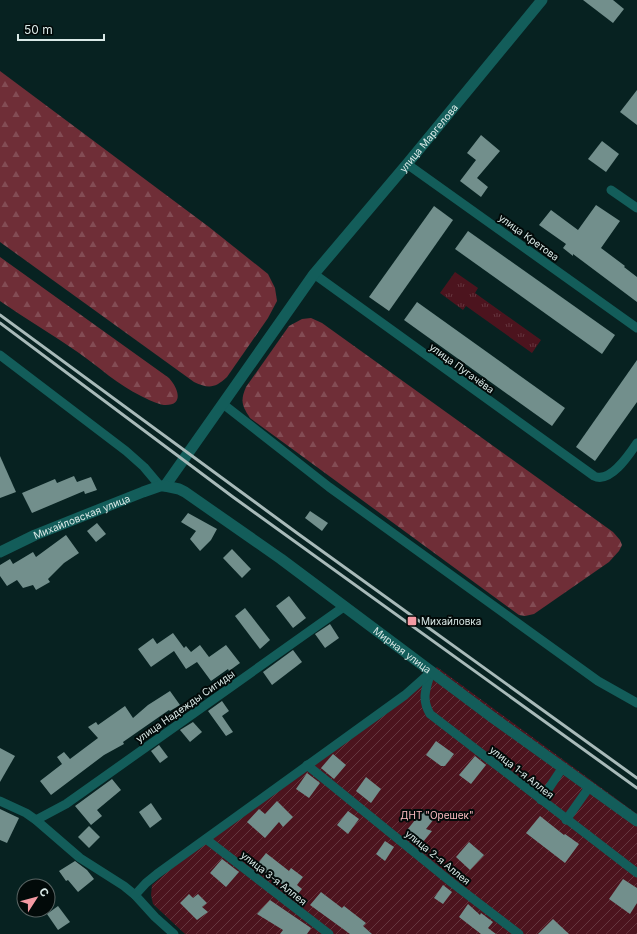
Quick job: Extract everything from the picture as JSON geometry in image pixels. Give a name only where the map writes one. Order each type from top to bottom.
[{"type":"street","name":"улица Маргелова","points":[[163,486],[223,404],[314,274],[542,0]]},
{"type":"street","name":"улица Кретова","points":[[407,164],[637,328]]},
{"type":"street","points":[[611,190],[637,208]]},
{"type":"street","name":"улица Пугачёва","points":[[314,274],[598,478],[604,477],[618,468],[629,455]]},
{"type":"street","points":[[0,355],[126,451],[163,486]]},
{"type":"street","points":[[223,404],[329,486],[598,681],[637,703]]},
{"type":"street","points":[[637,444],[629,455],[637,460]]},
{"type":"street","name":"Михайловская улица","points":[[0,552],[112,504],[163,486]]},
{"type":"street","name":"Мирная улица","points":[[163,486],[179,489],[185,492],[281,558],[492,717],[637,821]]},
{"type":"street","name":"улица Надежды Сигиды","points":[[36,820],[66,804],[345,606]]},
{"type":"street","points":[[135,895],[146,882],[405,695],[432,671]]},
{"type":"street","name":"улица 1-я Аллея","points":[[432,671],[425,698],[425,703],[430,714],[637,874]]},
{"type":"street","name":"улица 2-я Аллея","points":[[307,765],[451,882],[519,934]]},
{"type":"street","points":[[541,800],[563,767]]},
{"type":"street","points":[[566,820],[590,786]]},
{"type":"street","points":[[0,801],[26,813],[80,858],[124,886],[174,934]]},
{"type":"street","name":"улица 3-я Аллея","points":[[206,839],[329,934]]},
{"type":"green space","points":[[0,71],[209,227],[268,274],[275,288],[277,301],[268,318],[227,377],[219,383],[212,386],[204,386],[194,382],[0,242]]},
{"type":"green space","points":[[0,257],[169,378],[177,391],[178,396],[175,403],[171,405],[164,405],[133,392],[79,353],[0,301]]},
{"type":"green space","points":[[455,272],[478,288],[475,293],[541,340],[532,353],[466,306],[463,310],[440,293]]},
{"type":"green space","points":[[311,318],[322,323],[613,532],[620,540],[622,545],[619,551],[609,562],[534,614],[525,616],[519,615],[250,418],[243,403],[243,396],[246,387],[289,326],[302,319]]},
{"type":"green space","name":"ДНТ \"Орешек\"","points":[[437,667],[637,814],[637,934],[185,934],[153,904],[151,895],[152,885],[206,839]]},
{"type":"building","points":[[583,0],[613,0],[624,9],[613,23]]},
{"type":"building","points":[[637,90],[637,125],[620,112]]},
{"type":"building","points":[[481,135],[500,151],[477,178],[488,187],[481,197],[460,181],[476,160],[467,153]]},
{"type":"building","points":[[602,141],[619,154],[606,172],[588,159]]},
{"type":"building","points":[[596,205],[620,221],[601,248],[637,277],[637,302],[573,254],[573,256],[563,248],[566,244],[539,225],[551,210],[578,230]]},
{"type":"building","points":[[434,206],[453,220],[389,311],[369,297]]},
{"type":"building","points":[[468,231],[615,335],[602,354],[455,249]]},
{"type":"building","points":[[417,302],[565,408],[552,426],[404,320]]},
{"type":"building","points":[[637,360],[637,402],[595,461],[576,447]]},
{"type":"building","points":[[0,456],[16,492],[0,498]]},
{"type":"building","points":[[74,476],[77,482],[91,477],[97,490],[85,494],[84,491],[32,513],[22,493],[55,479],[57,483]]},
{"type":"building","points":[[310,511],[328,523],[322,531],[305,518]]},
{"type":"building","points":[[188,513],[217,529],[211,540],[200,551],[190,539],[196,531],[181,522]]},
{"type":"building","points":[[97,523],[106,534],[96,542],[87,531]]},
{"type":"building","points":[[66,535],[79,553],[64,563],[48,579],[50,582],[36,590],[33,585],[23,588],[17,580],[7,586],[0,576],[0,565],[10,559],[13,564],[33,552],[36,557]]},
{"type":"building","points":[[232,549],[251,569],[242,578],[223,558]]},
{"type":"building","points":[[289,596],[306,618],[293,628],[276,606]]},
{"type":"building","points":[[245,608],[270,640],[260,649],[235,616]]},
{"type":"building","points":[[330,624],[339,638],[325,648],[315,634]]},
{"type":"building","points":[[173,633],[184,648],[186,646],[191,652],[200,645],[209,657],[226,645],[240,663],[229,671],[228,669],[211,681],[197,662],[186,669],[174,651],[151,667],[138,649],[153,638],[157,644]]},
{"type":"building","points":[[293,650],[302,662],[272,685],[263,672]]},
{"type":"building","points":[[170,691],[180,705],[170,711],[169,710],[123,742],[124,744],[104,755],[51,795],[40,781],[62,764],[57,757],[64,752],[70,759],[98,738],[88,727],[96,722],[98,725],[125,706],[133,718],[148,705]]},
{"type":"building","points":[[222,701],[229,711],[222,716],[233,732],[226,736],[208,711]]},
{"type":"building","points":[[193,722],[202,732],[190,742],[180,730]]},
{"type":"building","points":[[436,741],[454,754],[445,766],[441,766],[426,755]]},
{"type":"building","points":[[159,745],[168,757],[160,763],[151,751]]},
{"type":"building","points":[[0,748],[15,756],[0,782]]},
{"type":"building","points":[[333,754],[346,765],[334,779],[321,768]]},
{"type":"building","points":[[475,756],[486,765],[471,784],[459,775]]},
{"type":"building","points":[[307,773],[320,783],[309,798],[296,789]]},
{"type":"building","points":[[366,777],[381,789],[371,803],[356,791]]},
{"type":"building","points":[[112,779],[121,790],[97,810],[102,816],[91,825],[75,806]]},
{"type":"building","points":[[277,801],[293,817],[283,827],[279,822],[265,838],[247,822],[259,809],[265,814]]},
{"type":"building","points":[[151,803],[162,819],[150,828],[139,812]]},
{"type":"building","points":[[0,809],[19,818],[7,843],[0,840]]},
{"type":"building","points":[[423,810],[434,819],[426,829],[432,831],[423,842],[407,830]]},
{"type":"building","points":[[348,811],[359,819],[348,834],[337,825]]},
{"type":"building","points":[[540,816],[564,835],[565,834],[579,844],[565,863],[526,833]]},
{"type":"building","points":[[89,826],[100,837],[89,848],[78,837]]},
{"type":"building","points":[[385,841],[394,847],[385,861],[376,854]]},
{"type":"building","points":[[469,842],[484,855],[470,870],[456,857]]},
{"type":"building","points":[[266,853],[289,871],[291,868],[303,877],[297,885],[302,889],[297,895],[256,866]]},
{"type":"building","points":[[222,859],[239,872],[226,887],[210,873]]},
{"type":"building","points":[[75,861],[87,870],[94,879],[78,892],[68,880],[66,881],[59,871]]},
{"type":"building","points":[[623,879],[637,888],[637,903],[630,914],[609,899]]},
{"type":"building","points":[[443,885],[452,892],[443,904],[434,898]]},
{"type":"building","points":[[321,892],[342,908],[344,906],[366,923],[363,926],[372,934],[350,934],[310,905]]},
{"type":"building","points":[[189,894],[193,898],[198,894],[207,903],[202,907],[208,912],[197,920],[180,903]]},
{"type":"building","points":[[270,900],[311,928],[307,934],[280,934],[283,930],[257,914]]},
{"type":"building","points":[[468,904],[480,915],[481,913],[493,922],[488,928],[496,934],[481,934],[459,917]]},
{"type":"building","points":[[58,906],[70,922],[58,930],[50,918],[56,918],[56,907]]},
{"type":"building","points":[[553,919],[569,934],[538,934]]},
{"type":"railway","points":[[0,315],[297,533],[637,778]]},
{"type":"railway","points":[[0,323],[233,497],[637,788]]},
{"type":"place","name":"Михайловка","points":[[412,621]]}]
